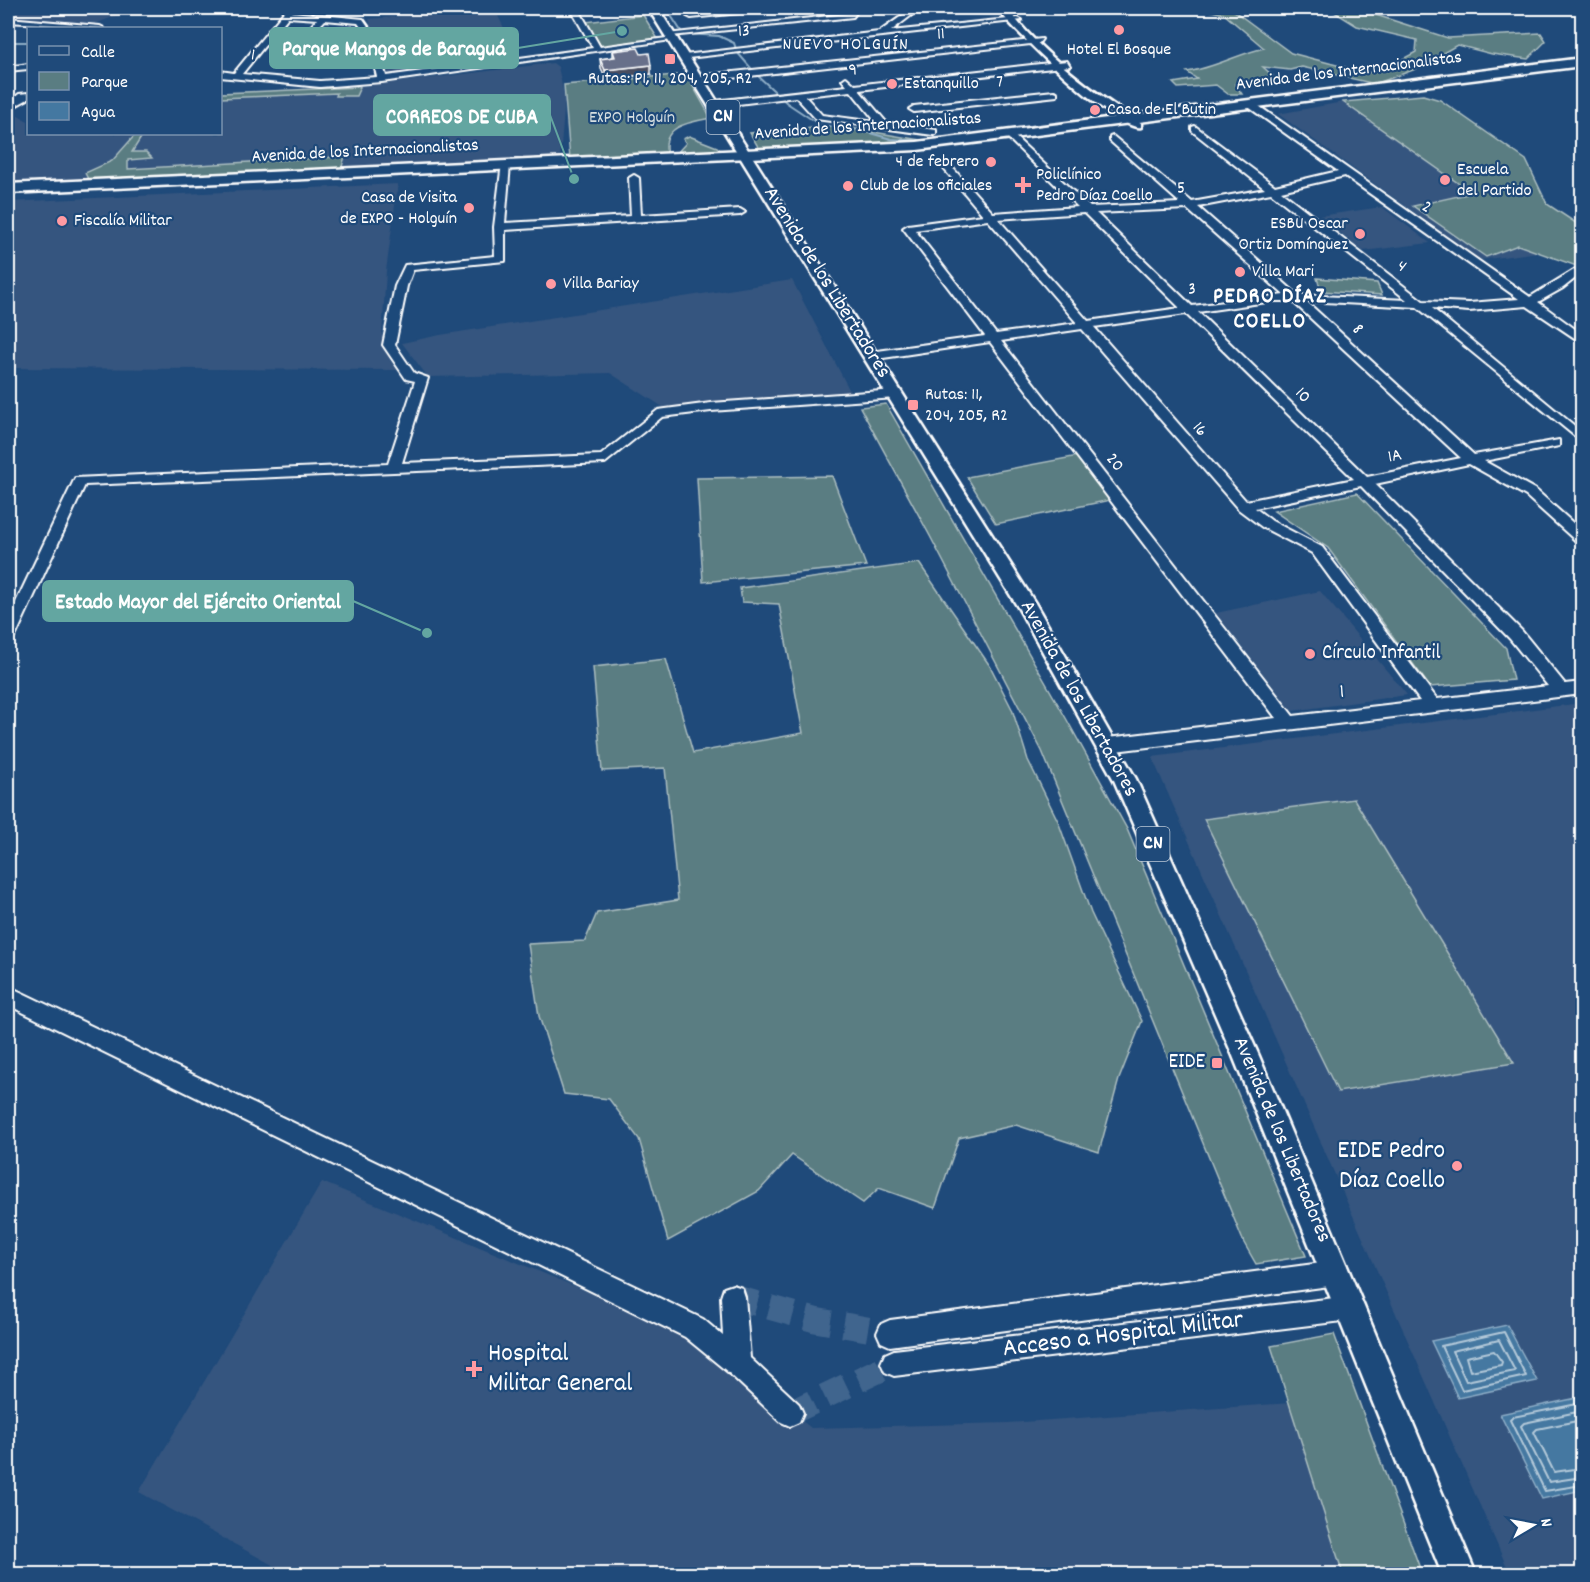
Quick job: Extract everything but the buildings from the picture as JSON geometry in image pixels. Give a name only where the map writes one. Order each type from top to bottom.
[{"type":"highway","name":"Avenida de los Internacionalistas","points":[[1255,107],[1582,62]]},
{"type":"highway","name":"Avenida de los Internacionalistas","points":[[8,189],[892,155],[1133,121],[1582,69]]},
{"type":"highway","name":"Avenida de los Internacionalistas","points":[[8,196],[504,169]]},
{"type":"main road","name":"Avenida de los Libertadores","points":[[653,8],[1028,608],[1125,779],[1246,1056],[1459,1575]]},
{"type":"main road","points":[[1002,8],[1035,41],[1133,121]]},
{"type":"main road","points":[[1009,8],[1014,20]]},
{"type":"street","points":[[574,8],[598,50]]},
{"type":"street","points":[[691,16],[784,8],[884,125]]},
{"type":"street","points":[[813,42],[863,8]]},
{"type":"street","points":[[881,34],[918,8]]},
{"type":"street","points":[[990,8],[1014,20]]},
{"type":"street","points":[[237,74],[288,11],[323,18],[360,21],[371,36],[382,79]]},
{"type":"street","points":[[839,26],[853,15]]},
{"type":"street","points":[[297,48],[323,18]]},
{"type":"street","points":[[8,20],[88,27]]},
{"type":"street","name":"13","points":[[688,55],[765,71],[813,42],[1014,20]]},
{"type":"street","points":[[911,30],[919,38]]},
{"type":"street","name":"1","points":[[222,74],[320,84],[382,79],[598,50],[673,37],[813,42]]},
{"type":"street","name":"11","points":[[705,78],[765,71],[813,42],[934,52],[1035,41]]},
{"type":"street","points":[[927,45],[943,60]]},
{"type":"street","name":"9","points":[[714,104],[1063,64]]},
{"type":"street","points":[[8,69],[27,67]]},
{"type":"street","points":[[951,68],[979,95]]},
{"type":"street","points":[[891,83],[899,92]]},
{"type":"street","points":[[798,94],[822,118],[933,132],[907,100]]},
{"type":"street","name":"7","points":[[914,109],[979,95],[1054,94]]},
{"type":"street","points":[[8,107],[22,96],[27,96]]},
{"type":"street","name":"2","points":[[1255,107],[1582,339]]},
{"type":"street","name":"4","points":[[1195,129],[1420,304],[1582,438]]},
{"type":"street","name":"10","points":[[1012,137],[1364,481],[1516,635],[1561,691]]},
{"type":"street","name":"8","points":[[1113,139],[1295,298],[1471,460],[1531,493],[1582,539]]},
{"type":"street","name":"16","points":[[947,167],[1243,506],[1267,524],[1317,550],[1432,705]]},
{"type":"street","points":[[394,468],[422,378],[410,376],[388,345],[401,286],[409,267],[501,259],[499,227],[504,169]]},
{"type":"street","name":"5","points":[[908,228],[990,217],[1188,206],[1247,196],[1347,172]]},
{"type":"street","points":[[634,178],[636,219]]},
{"type":"street","points":[[499,227],[740,212]]},
{"type":"street","name":"20","points":[[908,228],[1289,723]]},
{"type":"street","name":"3","points":[[870,356],[1189,309],[1295,298],[1469,307],[1530,302],[1559,286],[1582,268]]},
{"type":"street","points":[[8,635],[80,481],[605,459],[658,414],[711,407],[896,394]]},
{"type":"street","name":"1A","points":[[1243,506],[1554,442]]},
{"type":"street","name":"1","points":[[1107,745],[1582,688]]},
{"type":"street","points":[[8,995],[694,1328],[738,1364],[790,1413]]},
{"type":"street","name":"Acceso a Hospital Militar","points":[[890,1333],[1337,1273]]},
{"type":"street","points":[[733,1296],[738,1364]]},
{"type":"street","name":"Acceso a Hospital Militar","points":[[894,1363],[1351,1308]]},
{"type":"shaded area","points":[[8,8],[137,8],[97,23],[8,17]]},
{"type":"shaded area","points":[[494,8],[519,58],[383,74],[369,19]]},
{"type":"shaded area","points":[[553,63],[558,67],[565,99],[560,158],[8,187],[8,111],[27,120],[27,135],[222,135],[222,92],[365,86]]},
{"type":"shaded area","name":"Escuela del Partido","points":[[1380,100],[1582,246],[1480,260],[1278,114],[1343,102]]},
{"type":"shaded area","points":[[398,184],[386,271],[382,335],[390,360],[399,370],[8,368],[8,202]]},
{"type":"shaded area","points":[[1382,207],[1430,243],[1363,251],[1319,216]]},
{"type":"shaded area","points":[[792,280],[851,393],[663,407],[610,373],[428,377],[402,343],[440,335]]},
{"type":"shaded area","name":"Círculo Infantil","points":[[1320,591],[1407,695],[1292,711],[1216,613]]},
{"type":"shaded area","name":"EIDE Pedro Díaz Coello","points":[[1582,703],[1582,1574],[1510,1574],[1152,757]]},
{"type":"shaded area","name":"Hospital Militar General","points":[[322,1182],[693,1335],[811,1428],[1008,1423],[1291,1403],[1343,1574],[289,1574],[139,1492]]},
{"type":"green space","points":[[1230,8],[1291,53],[1367,73],[1388,67],[1416,52],[1417,40],[1357,26],[1328,8],[1369,8],[1373,14],[1448,38],[1541,33],[1546,41],[1528,59],[1492,54],[1457,45],[1413,70],[1375,84],[1302,67],[1290,70],[1263,67],[1273,76],[1274,83],[1235,84],[1242,94],[1228,94],[1216,85],[1178,88],[1173,83],[1197,79],[1187,72],[1264,48],[1224,14],[1204,9]]},
{"type":"green space","points":[[643,15],[658,39],[601,47],[585,22]]},
{"type":"green space","name":"EXPO Holguín","points":[[686,74],[711,118],[694,121],[672,132],[666,145],[667,155],[570,159],[564,85]]},
{"type":"green space","points":[[360,87],[356,96],[336,96],[337,93],[222,98],[222,93]]},
{"type":"green space","name":"Escuela del Partido","points":[[1423,95],[1440,100],[1526,160],[1547,204],[1582,227],[1582,268],[1518,245],[1486,257],[1413,206],[1472,193],[1343,102]]},
{"type":"green space","points":[[839,126],[920,140],[761,152],[750,133]]},
{"type":"green space","points":[[135,135],[150,135],[142,136],[132,152],[146,152],[152,158],[128,160],[128,169],[335,157],[337,153],[346,153],[341,170],[93,182],[88,179],[85,173],[112,161]]},
{"type":"green space","points":[[689,136],[717,147],[723,153],[675,155],[686,143],[683,139]]},
{"type":"green space","points":[[1317,278],[1377,283],[1382,295],[1321,291]]},
{"type":"green space","points":[[886,404],[1127,829],[1306,1256],[1256,1264],[1244,1243],[1042,751],[860,407]]},
{"type":"green space","points":[[1078,456],[1110,500],[996,524],[967,477]]},
{"type":"green space","points":[[832,476],[866,566],[703,582],[697,478]]},
{"type":"green space","points":[[1357,493],[1506,648],[1513,680],[1430,687],[1328,548],[1274,511]]},
{"type":"green space","points":[[919,563],[990,666],[1012,709],[1028,760],[1058,821],[1091,913],[1142,1021],[1119,1079],[1099,1152],[1016,1125],[959,1138],[935,1208],[879,1188],[863,1203],[792,1155],[759,1191],[668,1241],[639,1139],[609,1099],[564,1094],[539,1016],[528,944],[585,941],[597,913],[678,900],[665,768],[602,771],[593,667],[666,659],[693,753],[803,733],[779,604],[742,602],[740,588]]},
{"type":"green space","points":[[1354,799],[1514,1063],[1338,1092],[1204,819]]},
{"type":"green space","points":[[1334,1334],[1422,1574],[1343,1574],[1271,1346]]},
{"type":"water","points":[[1507,1325],[1537,1381],[1458,1398],[1431,1341]]},
{"type":"water","points":[[1582,1397],[1582,1490],[1542,1499],[1500,1414]]},
{"type":"waterway","points":[[666,8],[681,31]]},
{"type":"waterway","points":[[687,34],[719,36],[734,43],[737,52],[756,74],[787,103],[820,125],[863,131],[891,139],[923,141]]},
{"type":"waterway","points":[[8,42],[27,42]]},
{"type":"tunnel","points":[[733,1297],[815,1320],[890,1333]]},
{"type":"tunnel","points":[[790,1413],[894,1363]]},
{"type":"place","name":"Hotel El Bosque","points":[[1119,30]]},
{"type":"place","name":"Parque Mangos de Baraguá","points":[[622,31]]},
{"type":"place","name":"Rutas: P1, 11, 204, 205, R2","points":[[670,59]]},
{"type":"place","name":"Estanquillo","points":[[892,84]]},
{"type":"place","name":"Casa de El Butin","points":[[1095,110]]},
{"type":"place","name":"4 de febrero","points":[[991,162]]},
{"type":"place","name":"CORREOS DE CUBA","points":[[574,179]]},
{"type":"place","name":"Escuela del Partido","points":[[1445,180]]},
{"type":"place","name":"Policlínico Pedro Díaz Coello","points":[[1023,185]]},
{"type":"place","name":"Club de los oficiales","points":[[848,186]]},
{"type":"place","name":"Casa de Visita de EXPO - Holguín","points":[[469,208]]},
{"type":"place","name":"Fiscalía Militar","points":[[62,221]]},
{"type":"place","name":"ESBU Oscar Ortiz Domínguez","points":[[1360,234]]},
{"type":"place","name":"Villa Mari","points":[[1240,272]]},
{"type":"place","name":"Villa Bariay","points":[[551,284]]},
{"type":"place","name":"Rutas: 11, 204, 205, R2","points":[[913,405]]},
{"type":"place","name":"Estado Mayor del Ejército Oriental","points":[[427,633]]},
{"type":"place","name":"Círculo Infantil","points":[[1310,654]]},
{"type":"place","name":"EIDE","points":[[1217,1063]]},
{"type":"place","name":"EIDE Pedro Díaz Coello","points":[[1457,1166]]},
{"type":"place","name":"Hospital Militar General","points":[[474,1369]]},
{"type":"district","name":"NUEVO HOLGUÍN","points":[[846,45]]},
{"type":"district","name":"PEDRO DÍAZ COELLO","points":[[1270,310]]}]
